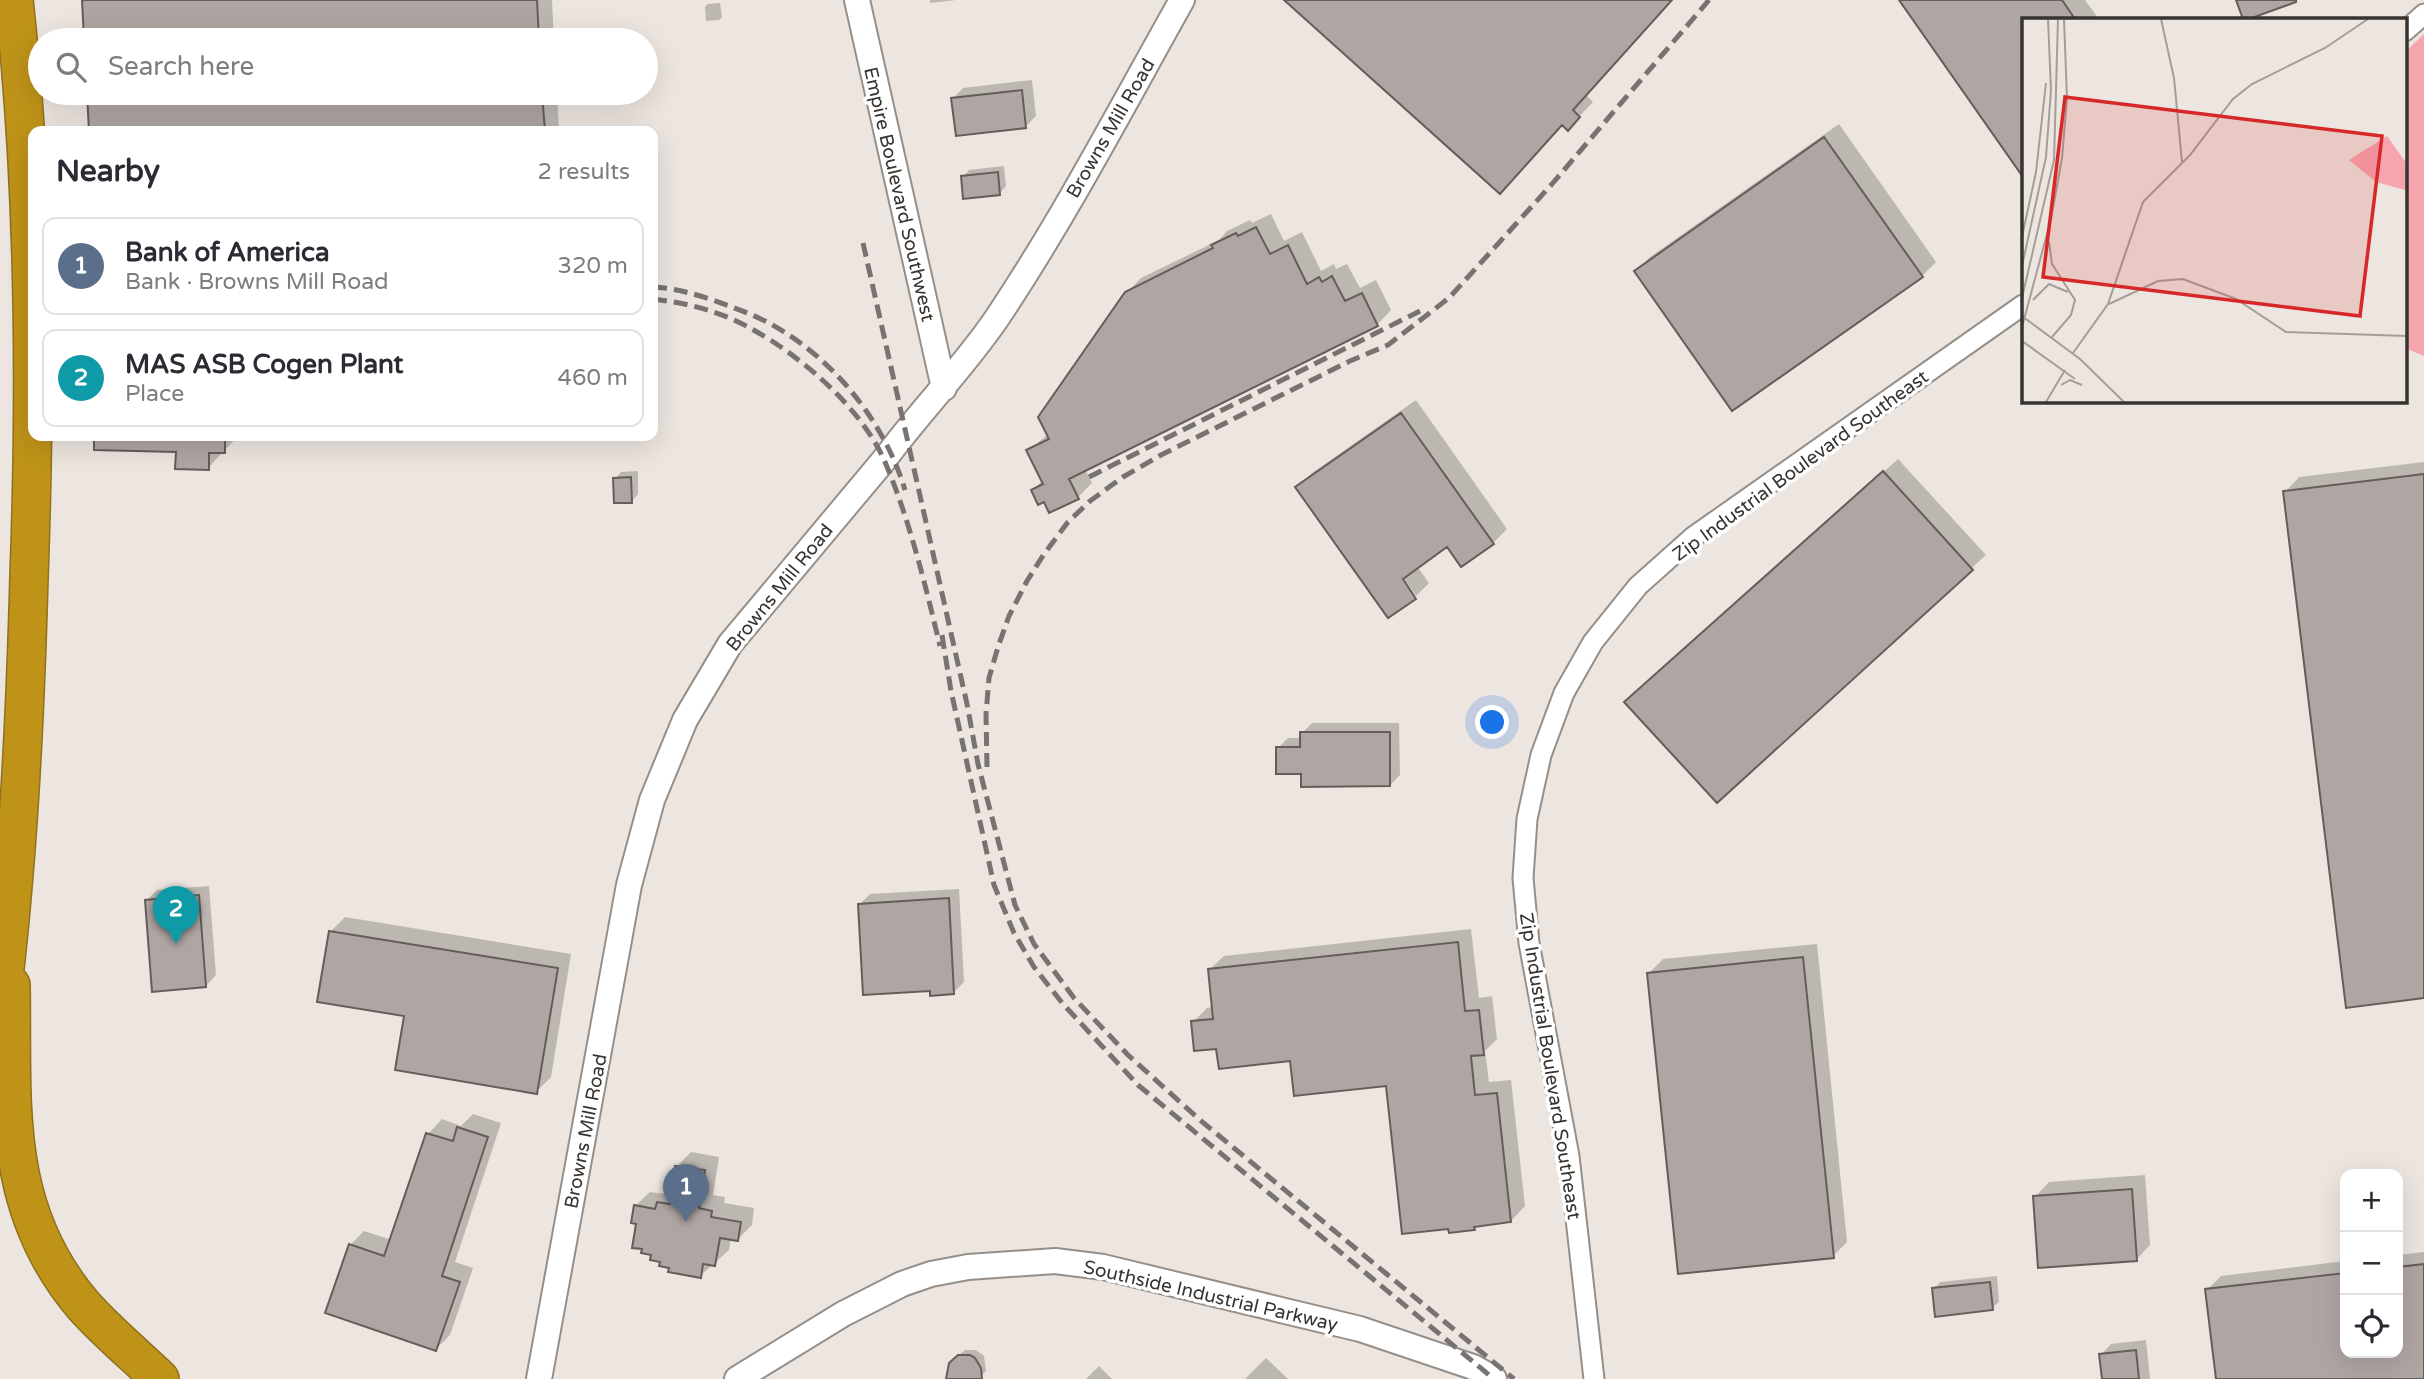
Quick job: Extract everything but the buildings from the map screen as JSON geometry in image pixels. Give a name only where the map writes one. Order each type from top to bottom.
[{"type":"highway","points":[[14,0],[23,98],[28,210]]},
{"type":"highway","points":[[0,1011],[10,928],[26,692],[33,441]]},
{"type":"highway","points":[[10,928],[13,1143],[20,1184],[34,1224],[55,1266],[83,1305],[160,1379]]},
{"type":"street","name":"Empire Boulevard Southwest","points":[[857,0],[944,388]]},
{"type":"street","name":"Browns Mill Road","points":[[539,1379],[629,885],[652,800],[685,720],[730,644],[906,430],[944,388],[995,320],[1041,250],[1182,0]]},
{"type":"street","points":[[2406,31],[2424,14]]},
{"type":"street","name":"Zip Industrial Boulevard Southeast","points":[[1594,1379],[1569,1156],[1529,943],[1523,878],[1527,819],[1541,755],[1564,693],[1593,642],[1638,586],[1693,537],[2022,306]]},
{"type":"street","name":"Southside Industrial Parkway","points":[[737,1379],[843,1314],[902,1284],[968,1266],[1055,1261],[1103,1267],[1360,1329],[1473,1367],[1494,1379]]},
{"type":"shaded area","points":[[2424,34],[2424,356],[2406,348],[2406,51]]},
{"type":"railway","points":[[987,767],[986,714],[989,678],[998,647],[1009,616],[1027,581],[1068,522],[1090,501],[1123,477],[1161,455],[1350,361],[1388,345],[1449,298],[1552,184],[1709,0]]},
{"type":"railway","points":[[863,243],[967,704],[978,764],[1015,905],[1034,944],[1074,998],[1128,1055],[1200,1120],[1514,1379]]},
{"type":"railway","points":[[658,287],[689,293],[745,312],[789,335],[811,351],[852,392],[869,414],[896,464],[905,490]]},
{"type":"railway","points":[[658,300],[715,312],[769,339],[828,385],[861,422],[885,462],[902,507],[940,646]]},
{"type":"railway","points":[[1089,477],[1420,311]]},
{"type":"railway","points":[[942,635],[951,691],[994,885],[1014,933],[1034,967],[1063,1004],[1138,1085],[1494,1379]]},
{"type":"place","name":"MAS ASB Cogen Plant","points":[[176,944]]},
{"type":"place","name":"Bank of America","points":[[686,1222]]}]
